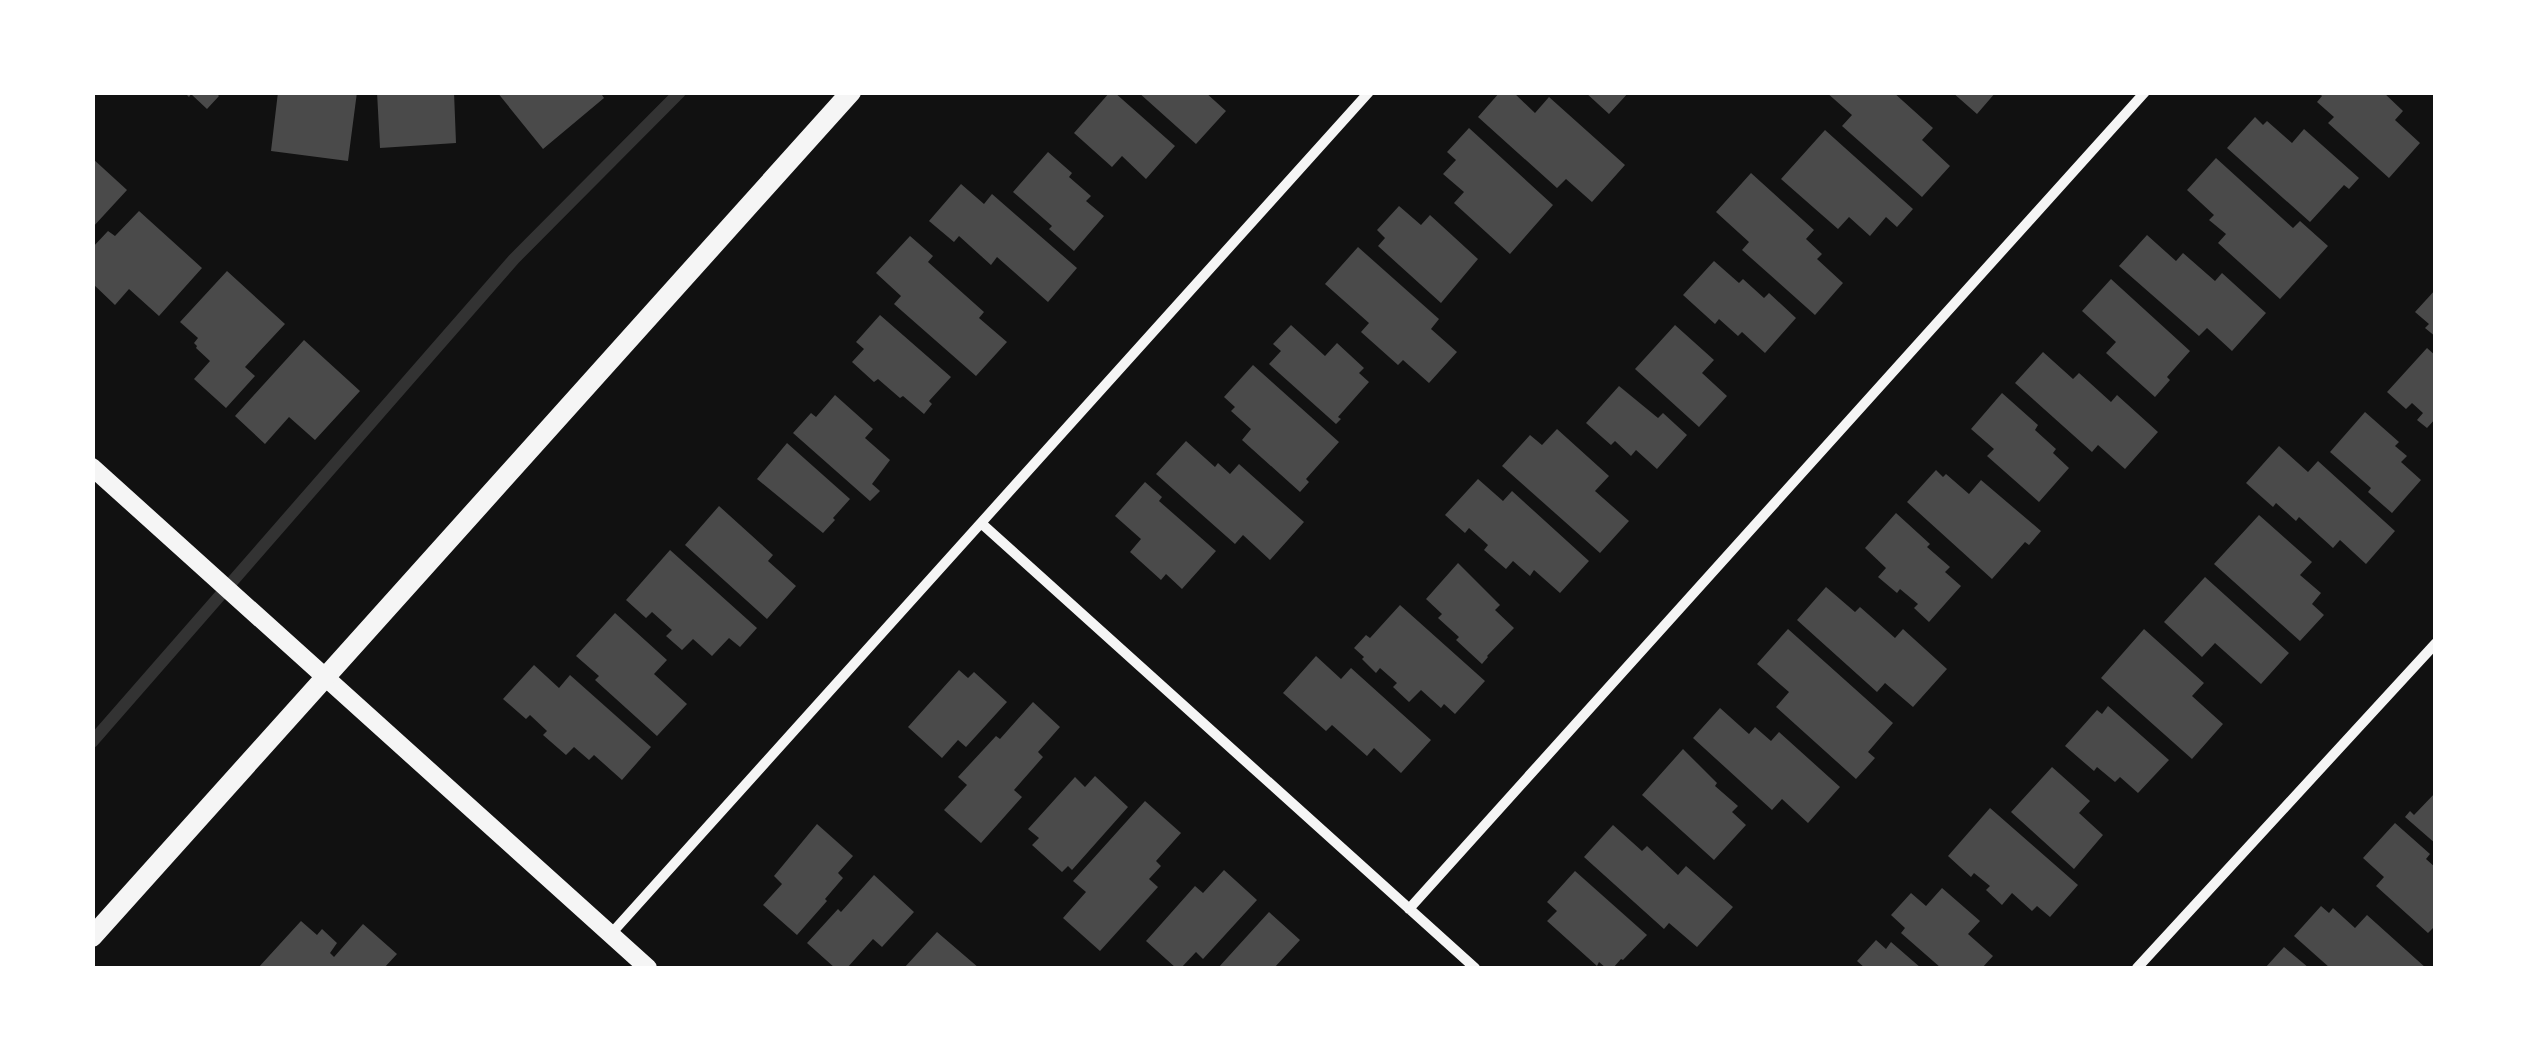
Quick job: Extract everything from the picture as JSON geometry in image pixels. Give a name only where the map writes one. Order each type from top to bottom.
[{"type":"main road","points":[[92,937],[851,92]]},
{"type":"street","points":[[610,934],[1369,92]]},
{"type":"street","points":[[1409,909],[2145,92]]},
{"type":"street","points":[[92,467],[648,968]]},
{"type":"street","points":[[981,523],[1475,968]]},
{"type":"street","points":[[2137,968],[2436,643]]},
{"type":"building","points":[[184,92],[215,92],[219,96],[207,109]]},
{"type":"building","points":[[278,92],[357,92],[348,161],[271,151]]},
{"type":"building","points":[[377,92],[454,92],[456,143],[380,148]]},
{"type":"building","points":[[497,92],[600,92],[604,98],[543,149]]},
{"type":"building","points":[[1110,92],[1175,146],[1146,179],[1122,156],[1112,167],[1074,133]]},
{"type":"building","points":[[1138,92],[1205,92],[1226,111],[1196,144]]},
{"type":"building","points":[[1500,92],[1513,92],[1535,113],[1549,97],[1625,165],[1592,202],[1566,179],[1557,188],[1478,117]]},
{"type":"building","points":[[1585,92],[1629,92],[1609,114]]},
{"type":"building","points":[[1826,92],[1893,92],[1933,128],[1922,140],[1950,166],[1922,197],[1842,126],[1852,115]]},
{"type":"building","points":[[1952,92],[1996,92],[1977,114]]},
{"type":"building","points":[[2318,92],[2383,92],[2403,111],[2395,120],[2420,143],[2389,178],[2328,123],[2334,117],[2317,102],[2322,96]]},
{"type":"building","points":[[2255,117],[2263,125],[2267,121],[2292,143],[2304,129],[2359,178],[2349,189],[2344,185],[2310,222],[2227,148]]},
{"type":"building","points":[[1469,128],[1553,205],[1510,254],[1454,203],[1464,192],[1443,174],[1456,160],[1447,152]]},
{"type":"building","points":[[1825,130],[1913,209],[1897,227],[1886,217],[1870,236],[1849,217],[1838,229],[1781,179]]},
{"type":"building","points":[[1048,152],[1072,173],[1069,177],[1091,196],[1086,201],[1104,216],[1074,251],[1013,192]]},
{"type":"building","points":[[92,158],[127,190],[92,228]]},
{"type":"building","points":[[2216,158],[2293,228],[2300,221],[2328,246],[2280,299],[2218,243],[2226,234],[2209,220],[2214,215],[2187,190]]},
{"type":"building","points":[[1751,173],[1814,230],[1806,239],[1822,254],[1817,259],[1843,283],[1815,315],[1742,250],[1749,242],[1716,212]]},
{"type":"building","points":[[961,184],[984,204],[992,194],[1077,268],[1048,302],[997,257],[991,265],[959,236],[954,242],[929,221]]},
{"type":"building","points":[[1399,206],[1421,225],[1430,215],[1478,259],[1441,303],[1378,246],[1385,238],[1377,230]]},
{"type":"building","points":[[139,211],[202,268],[159,316],[129,289],[115,305],[92,283],[92,248],[108,231],[115,236]]},
{"type":"building","points":[[2147,235],[2176,261],[2183,253],[2215,281],[2222,273],[2266,313],[2232,351],[2207,328],[2199,336],[2119,266]]},
{"type":"building","points":[[910,236],[933,256],[928,262],[984,312],[979,318],[1007,342],[976,376],[894,304],[901,296],[876,273]]},
{"type":"building","points":[[1358,247],[1439,319],[1431,329],[1457,352],[1429,383],[1403,360],[1398,365],[1361,332],[1369,323],[1325,284]]},
{"type":"building","points":[[1714,261],[1764,298],[1769,293],[1796,318],[1765,353],[1742,332],[1738,336],[1719,319],[1715,324],[1683,295]]},
{"type":"building","points":[[227,271],[285,324],[245,367],[255,376],[226,408],[194,379],[210,361],[196,348],[198,338],[180,322]]},
{"type":"building","points":[[2111,279],[2190,351],[2155,397],[2106,353],[2116,342],[2082,311]]},
{"type":"building","points":[[2436,289],[2436,337],[2425,328],[2429,324],[2415,312]]},
{"type":"building","points":[[880,315],[951,377],[929,401],[932,404],[924,414],[878,379],[874,382],[852,362],[864,349],[856,342]]},
{"type":"building","points":[[1291,325],[1325,356],[1337,343],[1364,368],[1359,373],[1369,382],[1336,424],[1269,364],[1281,351],[1273,344]]},
{"type":"building","points":[[1675,325],[1714,360],[1702,373],[1727,396],[1699,427],[1635,369]]},
{"type":"building","points":[[304,340],[360,391],[315,440],[289,417],[265,444],[235,416]]},
{"type":"building","points":[[2427,348],[2436,356],[2436,418],[2427,428],[2417,420],[2423,413],[2412,403],[2406,409],[2387,392]]},
{"type":"building","points":[[2043,352],[2073,379],[2079,373],[2111,402],[2117,395],[2158,432],[2125,469],[2098,445],[2092,452],[2015,383]]},
{"type":"building","points":[[1253,365],[1339,442],[1306,479],[1309,482],[1300,492],[1242,440],[1251,429],[1231,411],[1235,407],[1224,397]]},
{"type":"building","points":[[1619,386],[1658,418],[1663,413],[1687,435],[1657,469],[1636,450],[1631,456],[1615,441],[1611,445],[1586,423]]},
{"type":"building","points":[[2002,393],[2038,425],[2035,430],[2069,468],[2039,502],[1987,456],[1994,449],[1971,429]]},
{"type":"building","points":[[835,395],[873,429],[865,438],[890,460],[872,484],[880,491],[870,501],[793,433],[811,413],[816,417]]},
{"type":"building","points":[[2365,412],[2399,442],[2395,446],[2407,456],[2401,462],[2421,480],[2392,513],[2368,492],[2371,488],[2330,452]]},
{"type":"building","points":[[1557,429],[1609,476],[1595,491],[1629,521],[1600,553],[1502,466],[1530,435],[1542,445]]},
{"type":"building","points":[[1186,441],[1215,467],[1218,463],[1230,474],[1239,464],[1304,522],[1270,560],[1243,535],[1235,544],[1156,474]]},
{"type":"building","points":[[787,443],[850,499],[823,533],[757,479]]},
{"type":"building","points":[[2279,446],[2308,472],[2318,461],[2395,531],[2366,564],[2340,540],[2333,548],[2299,517],[2296,521],[2276,503],[2273,507],[2246,483]]},
{"type":"building","points":[[1936,470],[1969,494],[1981,480],[2041,531],[2029,545],[2025,542],[1992,579],[1907,502]]},
{"type":"building","points":[[1478,479],[1503,501],[1512,491],[1589,561],[1560,593],[1534,570],[1530,576],[1513,561],[1506,569],[1484,550],[1488,545],[1469,528],[1465,533],[1445,515]]},
{"type":"building","points":[[1145,482],[1162,497],[1159,501],[1216,551],[1182,589],[1166,574],[1161,580],[1130,552],[1141,539],[1115,516]]},
{"type":"building","points":[[719,506],[773,555],[768,561],[796,586],[767,619],[685,545]]},
{"type":"building","points":[[1896,513],[1930,544],[1927,547],[1950,567],[1945,572],[1961,586],[1929,622],[1914,608],[1918,604],[1878,577],[1886,568],[1865,548]]},
{"type":"building","points":[[2259,515],[2312,562],[2300,575],[2321,593],[2312,604],[2324,615],[2300,641],[2214,564]]},
{"type":"building","points":[[670,550],[757,628],[740,647],[729,638],[712,656],[693,639],[682,650],[666,636],[672,630],[652,612],[646,618],[626,600]]},
{"type":"building","points":[[1458,563],[1500,605],[1495,610],[1514,628],[1482,664],[1456,640],[1459,637],[1438,618],[1442,614],[1426,599]]},
{"type":"building","points":[[2205,577],[2289,653],[2261,684],[2215,643],[2202,657],[2164,622]]},
{"type":"building","points":[[1826,587],[1855,612],[1860,607],[1895,638],[1903,629],[1947,669],[1913,707],[1885,683],[1877,692],[1797,620]]},
{"type":"building","points":[[1400,605],[1485,681],[1455,714],[1444,704],[1441,708],[1421,690],[1409,702],[1393,687],[1397,683],[1380,668],[1376,673],[1354,648],[1366,635],[1370,638]]},
{"type":"building","points":[[615,613],[667,660],[654,674],[687,704],[657,736],[595,680],[599,676],[576,656]]},
{"type":"building","points":[[1788,629],[1893,723],[1868,752],[1875,758],[1856,779],[1776,707],[1789,692],[1757,664]]},
{"type":"building","points":[[2144,629],[2204,683],[2192,696],[2223,724],[2192,759],[2101,678]]},
{"type":"building","points":[[1316,656],[1341,679],[1351,668],[1431,740],[1401,773],[1374,748],[1367,756],[1332,725],[1326,731],[1283,693]]},
{"type":"building","points":[[534,665],[559,688],[570,675],[651,747],[622,780],[594,755],[589,760],[574,747],[566,755],[543,735],[547,731],[530,715],[526,719],[503,699]]},
{"type":"building","points":[[959,670],[968,678],[974,672],[1007,702],[966,747],[958,740],[942,758],[908,727]]},
{"type":"building","points":[[1033,702],[1060,727],[1038,752],[1043,757],[1014,790],[1022,797],[981,843],[944,810],[967,785],[958,777]]},
{"type":"building","points":[[2108,706],[2169,760],[2138,793],[2120,777],[2115,782],[2097,767],[2094,771],[2065,746],[2097,710],[2102,714]]},
{"type":"building","points":[[1720,708],[1749,734],[1755,727],[1771,741],[1779,732],[1840,787],[1808,823],[1782,799],[1772,810],[1693,738]]},
{"type":"building","points":[[1683,749],[1738,806],[1732,812],[1746,825],[1714,860],[1642,795]]},
{"type":"building","points":[[2052,767],[2090,801],[2079,813],[2103,835],[2074,869],[2011,812]]},
{"type":"building","points":[[1095,776],[1128,807],[1072,870],[1068,866],[1062,872],[1032,845],[1039,838],[1028,829],[1075,777],[1085,787]]},
{"type":"building","points":[[2436,792],[2436,844],[2405,817],[2410,811],[2414,815]]},
{"type":"building","points":[[1145,801],[1181,833],[1156,861],[1161,866],[1149,879],[1158,887],[1100,951],[1063,918],[1086,892],[1073,881]]},
{"type":"building","points":[[1990,808],[2078,885],[2050,917],[2037,906],[2032,911],[2012,893],[2002,905],[1986,890],[1990,886],[1974,873],[1971,877],[1948,856]]},
{"type":"building","points":[[2395,823],[2430,854],[2426,859],[2436,868],[2436,925],[2428,933],[2376,886],[2384,877],[2363,858]]},
{"type":"building","points":[[817,824],[853,856],[838,873],[843,878],[827,901],[797,935],[763,905],[782,884],[774,876]]},
{"type":"building","points":[[1613,825],[1642,851],[1647,846],[1678,875],[1686,866],[1733,907],[1697,947],[1669,923],[1664,929],[1584,857]]},
{"type":"building","points":[[1224,870],[1257,900],[1203,959],[1196,952],[1181,968],[1176,968],[1146,941],[1195,886],[1203,893]]},
{"type":"building","points":[[1575,871],[1647,935],[1613,968],[1599,962],[1597,966],[1547,921],[1557,911],[1547,902]]},
{"type":"building","points":[[874,875],[914,912],[882,947],[873,939],[847,968],[835,968],[807,943]]},
{"type":"building","points":[[1942,888],[1980,921],[1968,934],[1993,956],[1982,968],[1941,968],[1901,933],[1905,928],[1891,915],[1911,893],[1926,906]]},
{"type":"building","points":[[2321,906],[2329,913],[2333,908],[2355,928],[2367,915],[2426,968],[2330,968],[2294,936]]},
{"type":"building","points":[[1269,912],[1300,940],[1274,968],[1218,968]]},
{"type":"building","points":[[301,921],[317,935],[322,929],[337,943],[330,953],[334,957],[363,924],[397,954],[384,968],[258,968]]},
{"type":"building","points":[[937,932],[979,968],[904,968]]},
{"type":"building","points":[[1876,940],[1886,949],[1891,942],[1921,968],[1865,968],[1857,961]]},
{"type":"building","points":[[2284,947],[2309,968],[2265,968]]},
{"type":"waterway","points":[[92,742],[514,259],[680,92]]}]
